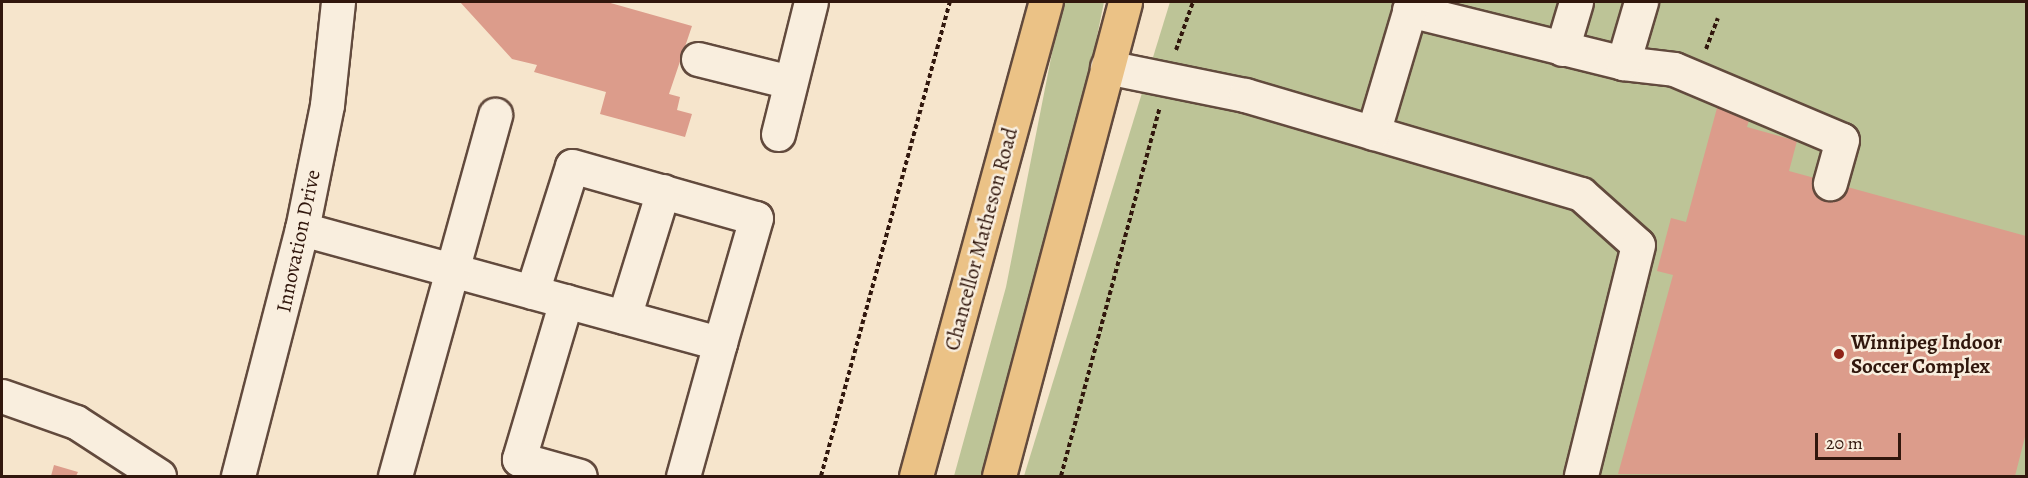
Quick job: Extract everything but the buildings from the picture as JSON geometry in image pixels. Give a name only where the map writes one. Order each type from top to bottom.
[{"type":"main road","name":"Chancellor Matheson Road","points":[[916,477],[1046,2]]},
{"type":"main road","points":[[1002,476],[1125,2]]},
{"type":"street","name":"Innovation Drive","points":[[238,477],[302,229],[327,105],[338,2]]},
{"type":"street","points":[[778,134],[809,2]]},
{"type":"street","points":[[1562,49],[1576,2]]},
{"type":"street","points":[[1623,63],[1641,2]]},
{"type":"street","points":[[1373,133],[1410,6],[1485,14],[1562,49],[1623,63],[1674,69],[1842,140],[1830,183]]},
{"type":"street","points":[[698,59],[790,82]]},
{"type":"street","points":[[1107,67],[1245,95],[1581,194],[1638,245],[1581,477]]},
{"type":"street","points":[[395,477],[495,115]]},
{"type":"street","points":[[532,292],[572,166],[756,218],[683,477]]},
{"type":"street","points":[[624,317],[663,191]]},
{"type":"street","points":[[302,229],[720,343]]},
{"type":"street","points":[[566,301],[519,459],[580,477]]},
{"type":"street","points":[[2,396],[76,422],[159,477]]},
{"type":"path","points":[[821,477],[950,2]]},
{"type":"path","points":[[1061,477],[1167,81],[1193,2]]},
{"type":"green space","points":[[1062,2],[1104,2],[1083,105],[983,476],[954,476],[1006,287]]},
{"type":"green space","points":[[1170,2],[2026,2],[2026,476],[1024,476]]},
{"type":"place","name":"Winnipeg Indoor Soccer Complex","points":[[1839,354]]}]
